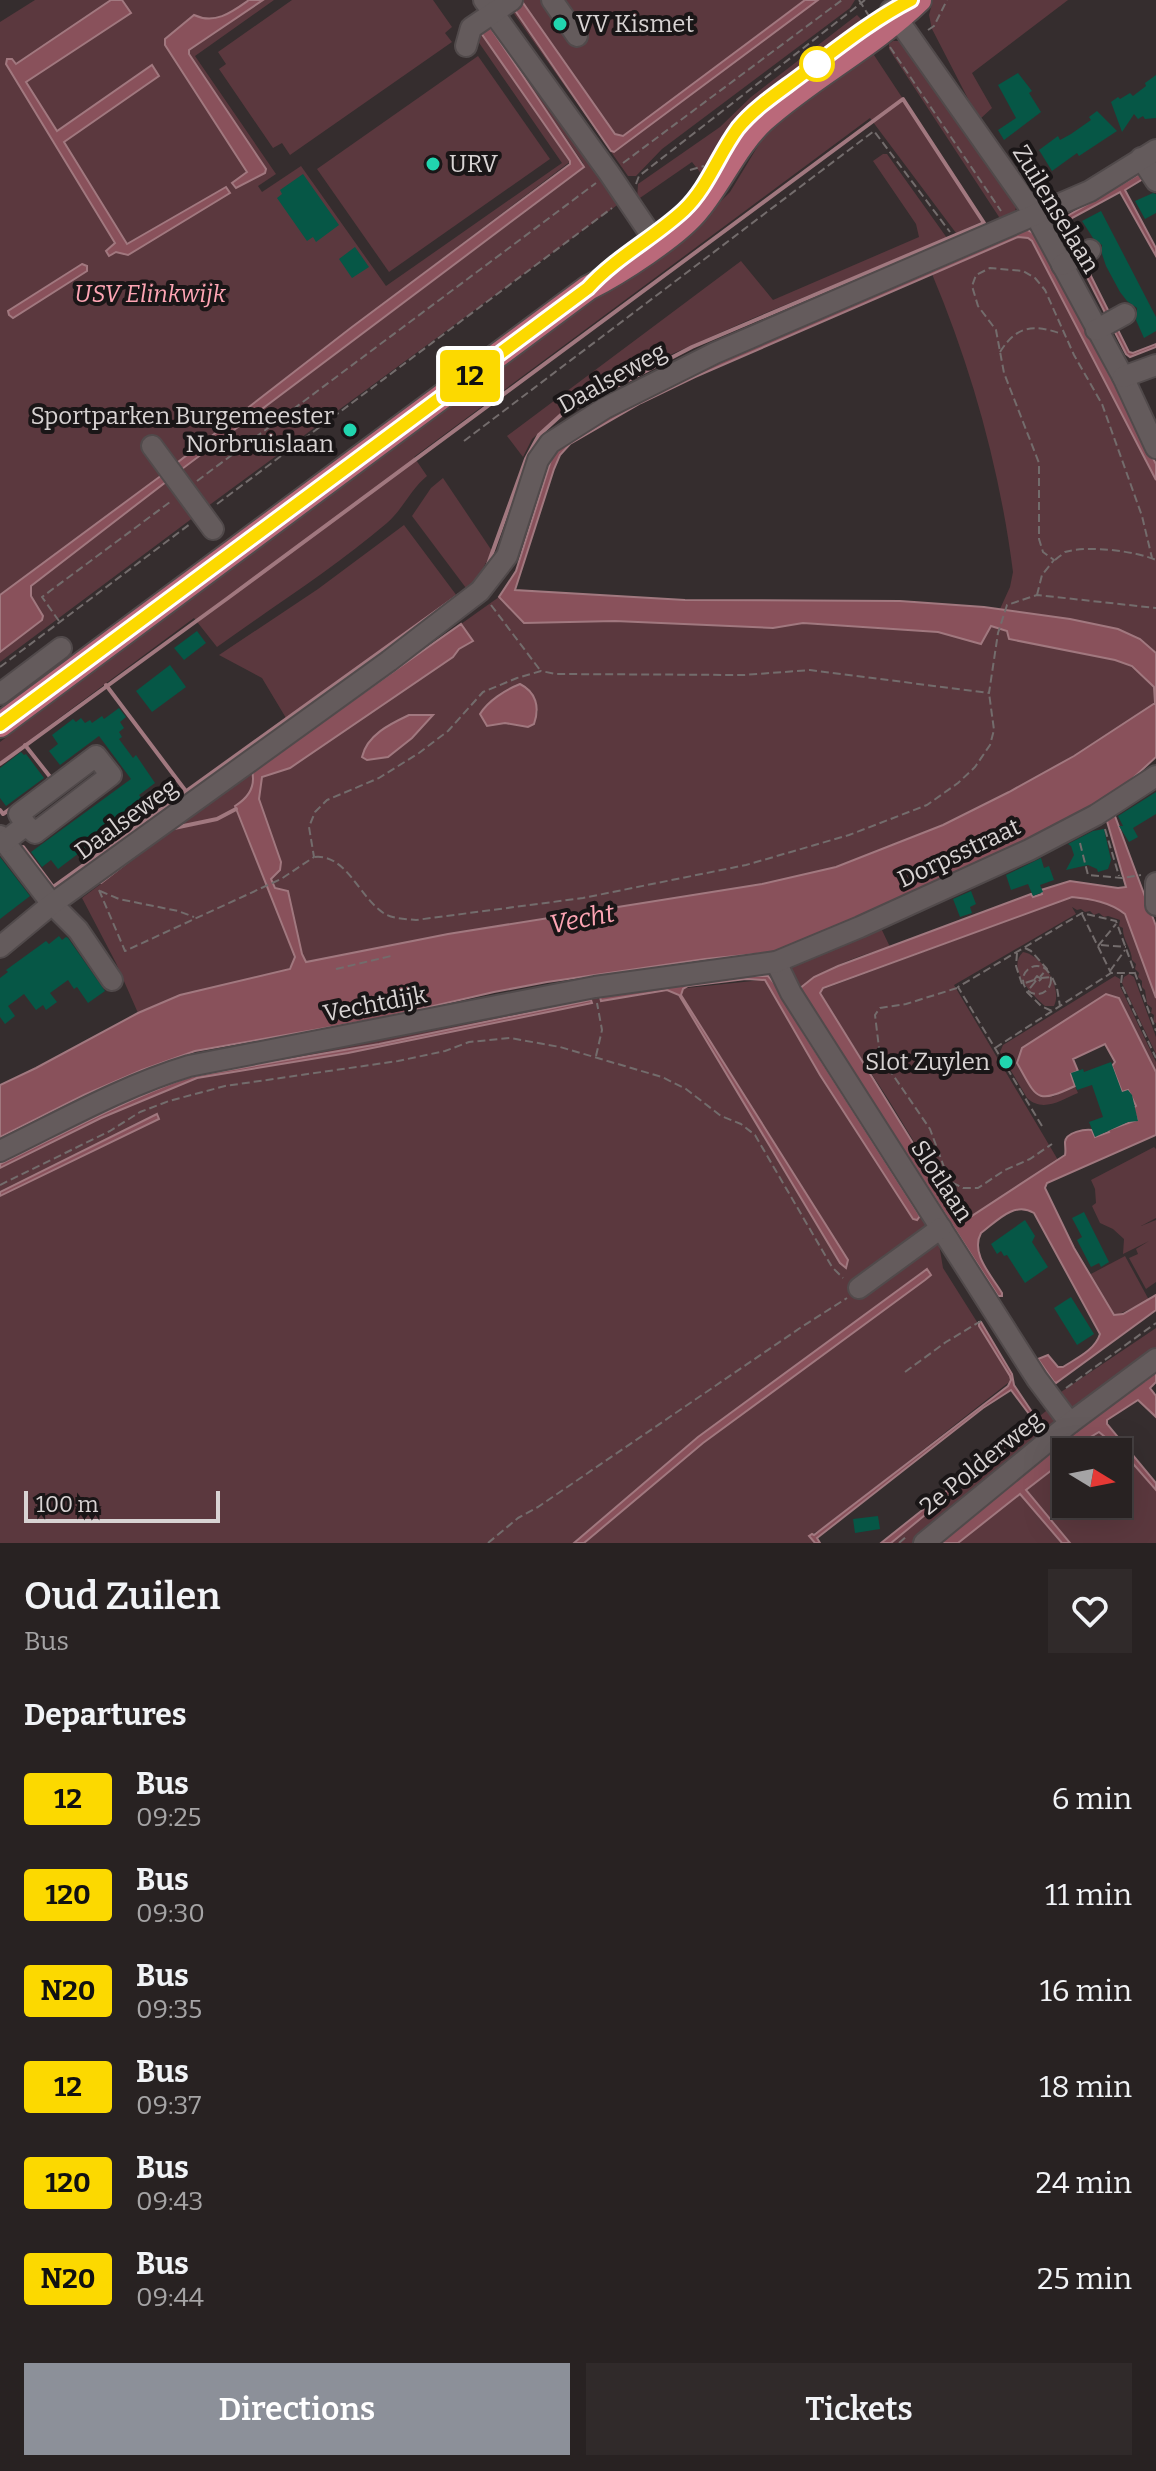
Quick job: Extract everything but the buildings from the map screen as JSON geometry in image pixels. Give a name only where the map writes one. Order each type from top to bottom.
[{"type":"main road","points":[[654,240],[697,212],[738,149],[761,123],[867,35],[919,0]]},
{"type":"main road","points":[[0,725],[588,288],[606,279],[654,240],[701,191],[740,126],[766,102],[867,35]]},
{"type":"street","points":[[466,46],[471,28],[489,7],[512,0]]},
{"type":"street","points":[[552,0],[577,36]]},
{"type":"street","points":[[489,7],[654,240]]},
{"type":"street","name":"Zuilenselaan","points":[[900,10],[1036,216],[1082,254],[1116,319],[1123,377],[1156,448]]},
{"type":"street","name":"Daalseweg","points":[[0,947],[52,904],[92,885],[480,591],[507,556],[538,460],[550,443],[605,408],[715,353],[1090,191],[1150,171]]},
{"type":"street","points":[[1123,377],[1156,365]]},
{"type":"street","points":[[152,446],[208,522]]},
{"type":"street","points":[[0,694],[61,648]]},
{"type":"street","name":"Dorpsstraat","points":[[776,962],[1001,863],[1103,811],[1156,776]]},
{"type":"street","points":[[26,825],[2,839],[52,904],[78,930],[112,980]]},
{"type":"street","points":[[1148,879],[1156,905]]},
{"type":"street","name":"Vechtdijk","points":[[0,1151],[123,1091],[189,1066],[595,987],[776,962]]},
{"type":"street","name":"Slotlaan","points":[[776,962],[791,993],[1037,1379],[1070,1423]]},
{"type":"street","points":[[859,1288],[941,1228]]},
{"type":"street","name":"2e Polderweg","points":[[924,1543],[1070,1423],[1156,1359]]},
{"type":"path","points":[[59,622],[42,597],[842,0]]},
{"type":"path","points":[[0,667],[59,622],[208,522],[625,199],[639,176],[865,0]]},
{"type":"path","points":[[896,56],[1010,226]]},
{"type":"path","points":[[464,441],[874,131],[960,247]]},
{"type":"path","points":[[690,170],[716,163]]},
{"type":"path","points":[[1054,560],[1043,552],[1039,539],[1039,463],[1004,373],[996,330],[978,306],[972,286],[976,275],[984,269],[1017,270],[1035,278],[1045,290],[1066,339],[1102,404],[1142,516],[1152,558]]},
{"type":"path","points":[[999,353],[1019,331],[1029,328],[1047,329],[1066,339]]},
{"type":"path","points":[[1037,595],[1042,575],[1054,560],[1065,553],[1087,550],[1139,554],[1156,560]]},
{"type":"path","points":[[480,591],[541,671]]},
{"type":"path","points":[[92,885],[125,951],[263,888],[314,857],[325,856],[338,863],[386,914],[398,919],[416,920],[583,898],[746,865],[862,830],[927,805],[975,767],[990,745],[994,730],[989,693],[998,633],[1007,605],[1037,595],[1156,608]]},
{"type":"path","points":[[314,857],[309,827],[315,812],[327,800],[379,778],[419,753],[448,731],[483,692],[541,671],[556,674],[744,675],[810,670],[989,693]]},
{"type":"path","points":[[1103,811],[1100,825],[1105,828],[1121,878]]},
{"type":"path","points":[[1079,837],[1088,875],[1148,879]]},
{"type":"path","points":[[92,885],[119,899],[197,917]]},
{"type":"path","points":[[1082,913],[1110,973]]},
{"type":"path","points":[[1052,1144],[1005,1170],[987,1185],[973,1189],[953,1183],[930,1129],[880,1056],[875,1015],[880,1008],[928,998],[958,987],[1082,913],[1116,921],[1156,1031]]},
{"type":"path","points":[[1098,945],[1117,923]]},
{"type":"path","points":[[1098,945],[1126,948]]},
{"type":"path","points":[[1024,948],[1031,951],[1052,977],[1060,1007]]},
{"type":"path","points":[[994,1048],[1110,973],[1126,948]]},
{"type":"path","points":[[1017,952],[1016,966],[1022,984],[1041,1006],[1053,1011]]},
{"type":"path","points":[[336,969],[391,956]]},
{"type":"path","points":[[1022,984],[1029,968],[1038,966],[1047,969]]},
{"type":"path","points":[[1037,979],[1038,966]]},
{"type":"path","points":[[1029,968],[1037,979]]},
{"type":"path","points":[[1027,992],[1047,969]]},
{"type":"path","points":[[1110,973],[1135,973]]},
{"type":"path","points":[[1123,974],[1121,984],[1156,1058]]},
{"type":"path","points":[[1024,975],[1050,984]]},
{"type":"path","points":[[1022,984],[1052,977]]},
{"type":"path","points":[[1027,992],[1042,993],[1052,977]]},
{"type":"path","points":[[595,987],[602,1030],[595,1057]]},
{"type":"path","points":[[958,987],[1042,1126]]},
{"type":"path","points":[[0,1185],[110,1131],[140,1112],[169,1101],[225,1086],[398,1061],[445,1051],[469,1042],[510,1038],[531,1040],[662,1077],[686,1089],[721,1116],[741,1124],[755,1135],[832,1267],[859,1288],[518,1518],[488,1543]]},
{"type":"path","points":[[905,1372],[946,1342],[996,1312]]},
{"type":"path","points":[[1053,1399],[1156,1323]]},
{"type":"green space","name":"USV Elinkwijk","points":[[35,0],[249,0],[216,17],[194,15],[165,39],[189,54],[189,50],[263,0],[274,0],[195,56],[276,174],[258,186],[262,192],[301,166],[386,286],[562,163],[473,34],[479,30],[571,161],[166,472],[0,595],[0,22]]},
{"type":"green space","points":[[292,0],[433,0],[452,27],[445,33],[452,42],[290,155],[282,143],[273,148],[219,69],[226,64],[218,52]]},
{"type":"green space","points":[[521,0],[805,0],[624,136],[615,134]]},
{"type":"green space","points":[[818,0],[855,0],[850,8],[662,149],[636,176],[628,176],[510,8],[512,6],[614,152]]},
{"type":"green space","points":[[933,0],[1068,0],[972,73],[992,108],[979,120],[932,29],[929,15]]},
{"type":"green space","points":[[857,15],[863,26],[755,106],[732,132],[703,176],[692,162],[637,200],[638,184],[720,127],[751,97]]},
{"type":"green space","points":[[492,22],[620,203],[204,509],[178,472],[584,168],[488,24]]},
{"type":"green space","points":[[893,41],[900,41],[962,120],[1017,203],[1010,216],[1001,220],[889,49]]},
{"type":"green space","points":[[870,49],[981,222],[956,233],[870,118],[414,457],[427,476],[393,517],[346,556],[217,647],[194,618],[0,762],[0,742],[711,211],[730,192],[770,126]]},
{"type":"green space","name":"URV","points":[[478,56],[550,159],[389,272],[317,169]]},
{"type":"green space","points":[[887,154],[947,238],[654,362],[559,415],[532,439],[523,457],[507,436],[741,261],[773,300],[919,237],[916,224],[873,161]]},
{"type":"green space","points":[[1018,237],[1032,241],[1156,480],[1156,653],[1070,619],[1000,609],[1013,572],[1000,496],[972,383],[932,274]]},
{"type":"green space","points":[[171,478],[198,514],[0,662],[0,652],[42,620],[30,586]]},
{"type":"green space","points":[[443,478],[492,551],[478,578],[466,588],[412,516],[431,488]]},
{"type":"green space","points":[[404,525],[457,596],[286,718],[262,678],[219,655],[318,589]]},
{"type":"green space","points":[[499,597],[524,623],[615,621],[773,628],[803,623],[938,632],[980,644],[991,626],[1007,631],[1009,639],[1132,666],[1154,687],[1155,703],[1074,756],[1009,792],[943,825],[836,867],[762,884],[448,934],[306,962],[288,891],[276,888],[271,878],[277,873],[259,799],[262,777],[290,768],[453,657],[472,641],[461,624]],"holes":[[[512,687],[538,711],[534,724],[516,725],[483,720],[481,711]]]},
{"type":"green space","points":[[252,771],[250,792],[235,807],[295,957],[293,964],[287,970],[180,995],[138,1013],[82,898]]},
{"type":"green space","points":[[1072,897],[1107,904],[1125,914],[1156,998],[1156,1023],[1153,1022],[1152,1008],[1147,1004],[1123,928],[1119,926],[1120,920],[1072,907],[1076,914],[954,985],[1058,1160],[964,1221],[821,996],[821,990]]},
{"type":"green space","points":[[880,926],[890,947],[831,968],[799,989],[788,967]]},
{"type":"green space","points":[[1023,952],[1037,959],[1049,973],[1056,990],[1054,1006],[1045,1006],[1023,981],[1017,966]]},
{"type":"green space","points":[[1129,974],[1134,977],[1156,1037],[1156,1054],[1122,983]]},
{"type":"green space","points":[[1115,976],[1120,979],[1120,986],[1156,1062],[1156,1072],[1119,998],[1106,994],[1052,1097],[1075,1086],[1078,1093],[1046,1105],[1039,1105],[1027,1098],[1000,1052],[1003,1045]]},
{"type":"green space","points":[[770,979],[937,1232],[943,1268],[1013,1379],[826,1526],[809,1536],[815,1543],[0,1543],[0,1161],[169,1077],[529,1008]]},
{"type":"green space","points":[[1154,1147],[1156,1218],[1141,1226],[1156,1220],[1156,1282],[1146,1289],[1129,1258],[1138,1254],[1136,1249],[1149,1241],[1123,1254],[1124,1239],[1100,1223],[1092,1206],[1096,1203],[1091,1180]]},
{"type":"green space","points":[[1125,1256],[1149,1300],[1115,1316],[1089,1275]]},
{"type":"green space","points":[[1156,1328],[1156,1349],[1072,1417],[1061,1392]]},
{"type":"green space","points":[[1051,1407],[1059,1420],[967,1500],[913,1543],[882,1543]]},
{"type":"green space","points":[[1100,1432],[1107,1438],[1086,1438]]},
{"type":"green space","points":[[1132,1462],[1156,1490],[1156,1543],[1070,1543],[1026,1490],[1052,1470],[1052,1518],[1132,1518]]},
{"type":"green space","points":[[1020,1494],[1062,1543],[958,1543]]},
{"type":"water","points":[[111,0],[122,0],[131,13],[26,82],[57,131],[152,65],[159,76],[64,142],[127,244],[226,187],[230,193],[128,255],[116,252],[109,256],[106,251],[115,243],[6,64],[7,59],[12,59],[16,64]]},
{"type":"water","points":[[249,0],[263,0],[189,50],[266,169],[265,173],[236,188],[232,183],[247,172],[165,45],[165,39],[194,15],[216,18]]},
{"type":"water","points":[[521,0],[615,134],[623,136],[805,0],[818,0],[614,152],[512,6]]},
{"type":"water","points":[[488,24],[584,167],[178,472],[173,466],[570,164],[479,30]]},
{"type":"water","points":[[1156,164],[1156,171],[1125,190],[1156,248],[1156,256],[1120,192],[1072,218],[1067,228],[1129,352],[1156,344],[1156,347],[1130,357],[1062,224],[1069,215]]},
{"type":"water","name":"Vecht","points":[[1026,229],[1037,235],[1156,464],[1156,480],[1032,241],[1018,237],[695,377],[641,403],[570,444],[560,455],[554,469],[515,590],[685,600],[900,601],[984,607],[1118,629],[1140,639],[1156,653],[1156,757],[1109,800],[1156,926],[1156,998],[1125,914],[1107,904],[1072,897],[823,988],[820,993],[964,1221],[1065,1155],[1066,1139],[1072,1134],[1092,1130],[1095,1137],[1137,1120],[1133,1108],[1136,1106],[1128,1090],[1122,1092],[1112,1066],[1115,1062],[1105,1044],[1073,1059],[1078,1071],[1071,1074],[1075,1086],[1052,1095],[1038,1095],[1017,1063],[1022,1048],[1106,994],[1119,998],[1156,1072],[1156,1135],[1047,1183],[1045,1188],[1074,1248],[1114,1315],[1123,1314],[1156,1295],[1156,1310],[1054,1382],[1038,1359],[1048,1355],[1058,1367],[1063,1367],[1090,1349],[1100,1334],[1034,1213],[1020,1209],[1013,1211],[981,1233],[978,1241],[980,1256],[1002,1293],[998,1296],[799,989],[814,977],[838,966],[1031,894],[1033,897],[1042,894],[1041,890],[1070,881],[1126,887],[1102,804],[890,906],[776,952],[547,982],[377,1019],[195,1051],[84,1095],[0,1137],[0,1085],[138,1013],[180,995],[290,969],[295,957],[235,806],[250,792],[252,771],[461,624],[473,641],[459,649],[453,657],[290,768],[262,777],[259,799],[281,862],[280,870],[271,879],[275,888],[288,891],[306,962],[448,934],[762,884],[836,867],[943,825],[1009,792],[1074,756],[1155,703],[1154,687],[1132,666],[1009,639],[1007,631],[991,626],[981,644],[938,632],[803,623],[773,628],[615,621],[524,623],[499,597],[516,571],[552,457],[567,440],[621,406],[738,351]]},
{"type":"water","points":[[82,264],[87,266],[87,271],[13,318],[9,315],[8,311]]},
{"type":"water","points":[[166,472],[171,478],[31,586],[31,596],[43,616],[42,620],[0,652],[0,595]]},
{"type":"water","points":[[520,684],[530,691],[535,701],[537,712],[534,724],[528,727],[505,723],[487,726],[480,714],[483,709],[497,696]]},
{"type":"water","points":[[409,715],[433,715],[412,738],[388,757],[367,760],[362,757],[374,736]]},
{"type":"water","points":[[743,976],[768,976],[775,984],[920,1216],[917,1220],[913,1219],[820,1075],[765,980],[746,979],[683,989],[681,995],[848,1260],[846,1268],[840,1263],[679,995],[667,990],[601,1001],[600,997]]},
{"type":"water","points":[[591,1000],[592,1003],[348,1053],[197,1078],[101,1118],[0,1168],[0,1164],[93,1118],[188,1077],[379,1044]]},
{"type":"water","points":[[157,1114],[159,1119],[0,1196],[0,1192]]},
{"type":"water","points":[[927,1269],[931,1275],[925,1280],[703,1443],[584,1543],[574,1543],[698,1437]]},
{"type":"water","points":[[979,1322],[1032,1412],[1029,1414],[1011,1390],[983,1408],[817,1538],[820,1543],[815,1543],[809,1536],[1008,1386],[1010,1376]]},
{"type":"water","points":[[1156,1363],[1156,1382],[1150,1388],[1156,1396],[1156,1417],[1138,1400],[1107,1420],[1119,1438],[1106,1438],[1099,1432],[1089,1438],[1065,1438],[1138,1379],[1145,1381],[1153,1373]]},
{"type":"water","points":[[1028,1426],[1027,1431],[891,1543],[881,1543]]},
{"type":"water","points":[[1052,1448],[1052,1470],[1026,1490],[1070,1543],[1062,1543],[1020,1494],[958,1543],[934,1543]]},
{"type":"water","points":[[1132,1454],[1156,1483],[1156,1490],[1132,1462]]},
{"type":"waterway","points":[[0,764],[903,99],[984,223],[692,347],[561,415],[539,435],[526,459],[487,567]]},
{"type":"waterway","points":[[23,847],[53,887],[459,595]]},
{"type":"waterway","points":[[106,685],[185,790]]},
{"type":"waterway","points":[[25,745],[51,778],[48,780]]},
{"type":"waterway","points":[[0,810],[3,814],[16,805]]},
{"type":"waterway","points":[[174,828],[217,819],[236,809]]},
{"type":"waterway","points":[[101,882],[128,861]]},
{"type":"bus line","name":"12","points":[[0,725],[588,288],[602,272],[684,210],[701,191],[740,126],[766,102],[873,22],[911,0]]},
{"type":"place","name":"VV Kismet","points":[[560,24]]},
{"type":"place","name":"URV","points":[[433,164]]},
{"type":"place","name":"Sportparken Burgemeester Norbruislaan","points":[[350,430]]},
{"type":"place","name":"Slot Zuylen","points":[[1006,1062]]}]
